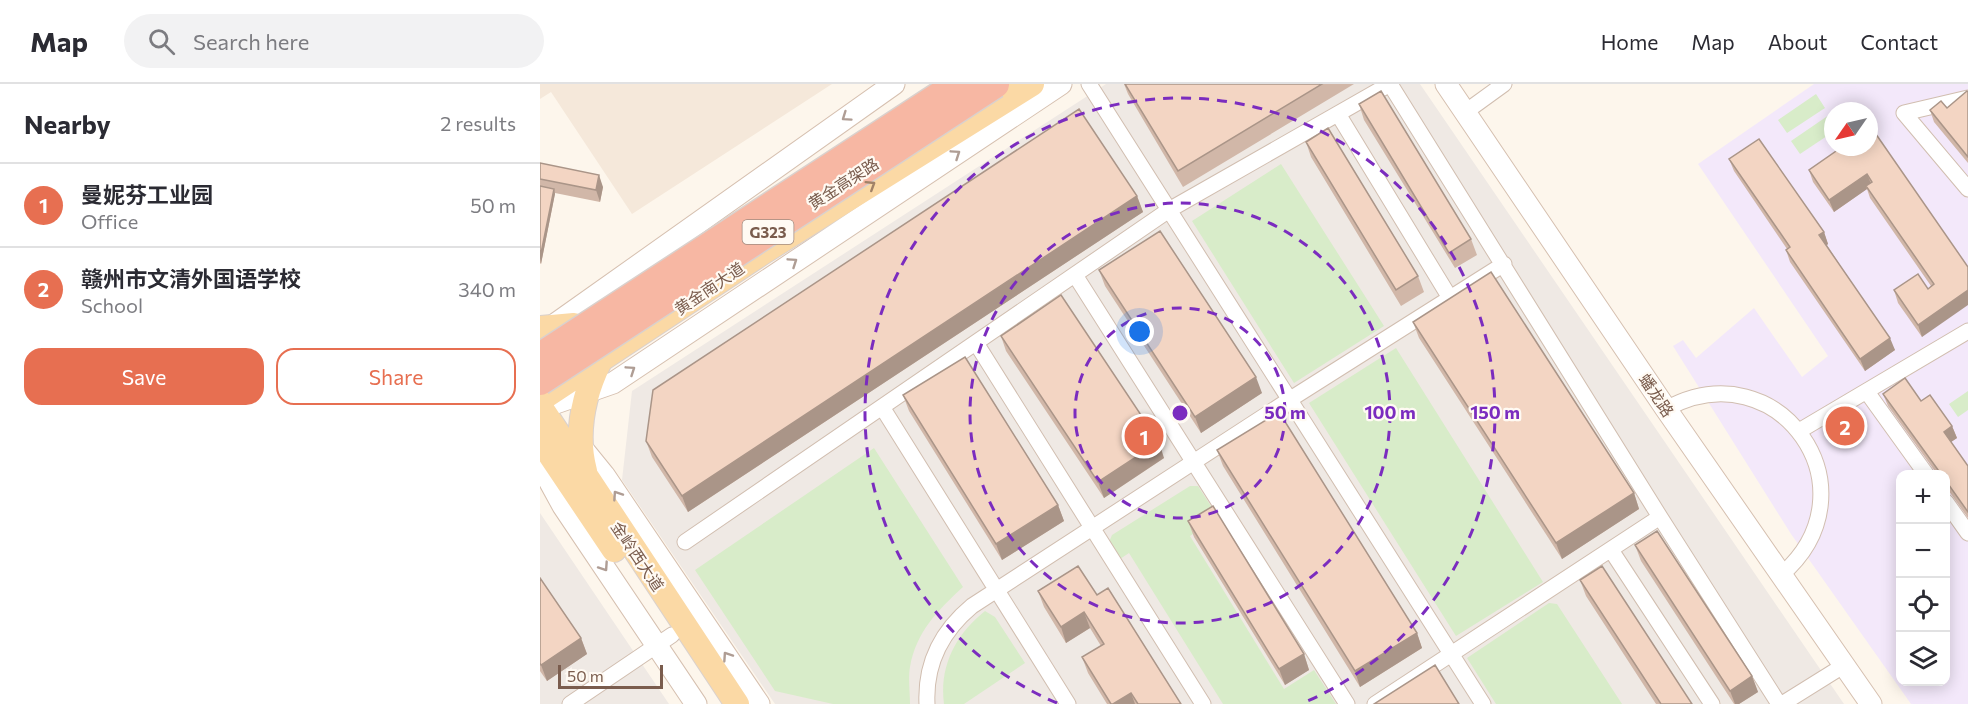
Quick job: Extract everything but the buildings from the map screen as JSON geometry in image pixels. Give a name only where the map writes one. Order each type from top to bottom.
[{"type":"highway","points":[[913,116],[935,84]]},
{"type":"highway","name":"黄金高架路","points":[[542,400],[958,84]]},
{"type":"highway","name":"黄金高架路","points":[[540,357],[913,116],[996,84]]},
{"type":"highway","points":[[913,116],[984,103],[1014,84]]},
{"type":"main road","name":"黄金南大道","points":[[542,335],[574,325],[738,212],[913,116],[1032,84]]},
{"type":"main road","name":"黄金南大道","points":[[542,400],[765,251],[913,116]]},
{"type":"main road","points":[[738,212],[765,251]]},
{"type":"main road","points":[[540,464],[575,478],[581,446],[581,421],[587,392],[600,361]]},
{"type":"main road","name":"金岭西大道","points":[[542,400],[575,478],[664,640],[718,704]]},
{"type":"main road","name":"金岭西大道","points":[[540,440],[575,478],[737,704]]},
{"type":"street","points":[[542,400],[587,392],[613,383],[1061,84]]},
{"type":"street","points":[[1089,84],[1482,704]]},
{"type":"street","points":[[686,542],[1169,210],[1390,84],[1660,517],[1780,704],[1807,698],[1843,666]]},
{"type":"street","name":"蟠龙路","points":[[1446,84],[1666,409],[1871,704]]},
{"type":"street","points":[[1464,113],[1504,84]]},
{"type":"street","points":[[542,335],[870,90],[913,116]]},
{"type":"street","points":[[1968,98],[1904,113],[1968,189]]},
{"type":"street","points":[[1338,114],[1450,298]]},
{"type":"street","points":[[927,704],[929,672],[938,646],[962,614],[1289,400],[1504,264]]},
{"type":"street","points":[[1075,275],[1347,704]]},
{"type":"street","points":[[1799,431],[1968,331]]},
{"type":"street","points":[[976,343],[1203,704]]},
{"type":"street","points":[[1867,392],[1923,470]]},
{"type":"street","points":[[1666,409],[1678,402],[1705,394],[1733,394],[1773,408],[1799,431],[1811,449],[1816,462],[1821,482],[1821,504],[1815,531],[1809,544],[1801,556],[1781,575]]},
{"type":"street","points":[[542,400],[604,475],[759,704]]},
{"type":"street","points":[[882,407],[1068,704]]},
{"type":"street","points":[[540,464],[563,506],[664,640],[696,704]]},
{"type":"street","points":[[1950,508],[1968,533]]},
{"type":"street","points":[[1375,704],[1660,517]]},
{"type":"street","points":[[1611,550],[1712,704]]},
{"type":"street","points":[[578,702],[664,640]]},
{"type":"shaded area","points":[[540,84],[832,84],[632,214],[551,92],[540,99]]},
{"type":"shaded area","points":[[1106,84],[1420,84],[1844,704],[775,704],[622,480],[632,391]]},
{"type":"shaded area","points":[[1814,84],[1968,84],[1968,704],[1911,704],[1898,686],[1950,686],[1950,470],[1896,470],[1896,683],[1791,534],[1673,346],[1683,340],[1696,358],[1754,308],[1802,377],[1828,356],[1698,164]]},
{"type":"shaded area","points":[[540,513],[669,704],[540,704]]},
{"type":"green space","points":[[1816,94],[1824,106],[1787,133],[1778,120]]},
{"type":"green space","points":[[1824,118],[1824,138],[1800,154],[1791,141]]},
{"type":"green space","points":[[1281,164],[1384,326],[1294,383],[1192,221]]},
{"type":"green space","points":[[1396,348],[1543,582],[1456,636],[1309,403]]},
{"type":"green space","points":[[1968,391],[1968,410],[1958,417],[1949,404]]},
{"type":"green space","points":[[874,448],[963,587],[929,622],[917,643],[909,671],[910,704],[833,704],[775,691],[695,570]]},
{"type":"green space","points":[[1190,486],[1198,486],[1218,517],[1190,536],[1284,689],[1314,670],[1336,704],[1223,704],[1129,553],[1120,559],[1109,542],[1112,535]]},
{"type":"green space","points":[[1549,603],[1557,604],[1622,704],[1496,704],[1467,658]]},
{"type":"green space","points":[[985,611],[995,617],[1025,663],[964,704],[944,704],[944,677],[952,652],[966,630]]},
{"type":"place","name":"赣州市文清外国语学校","points":[[1845,426]]},
{"type":"place","name":"曼妮芬工业园","points":[[1144,436]]}]
